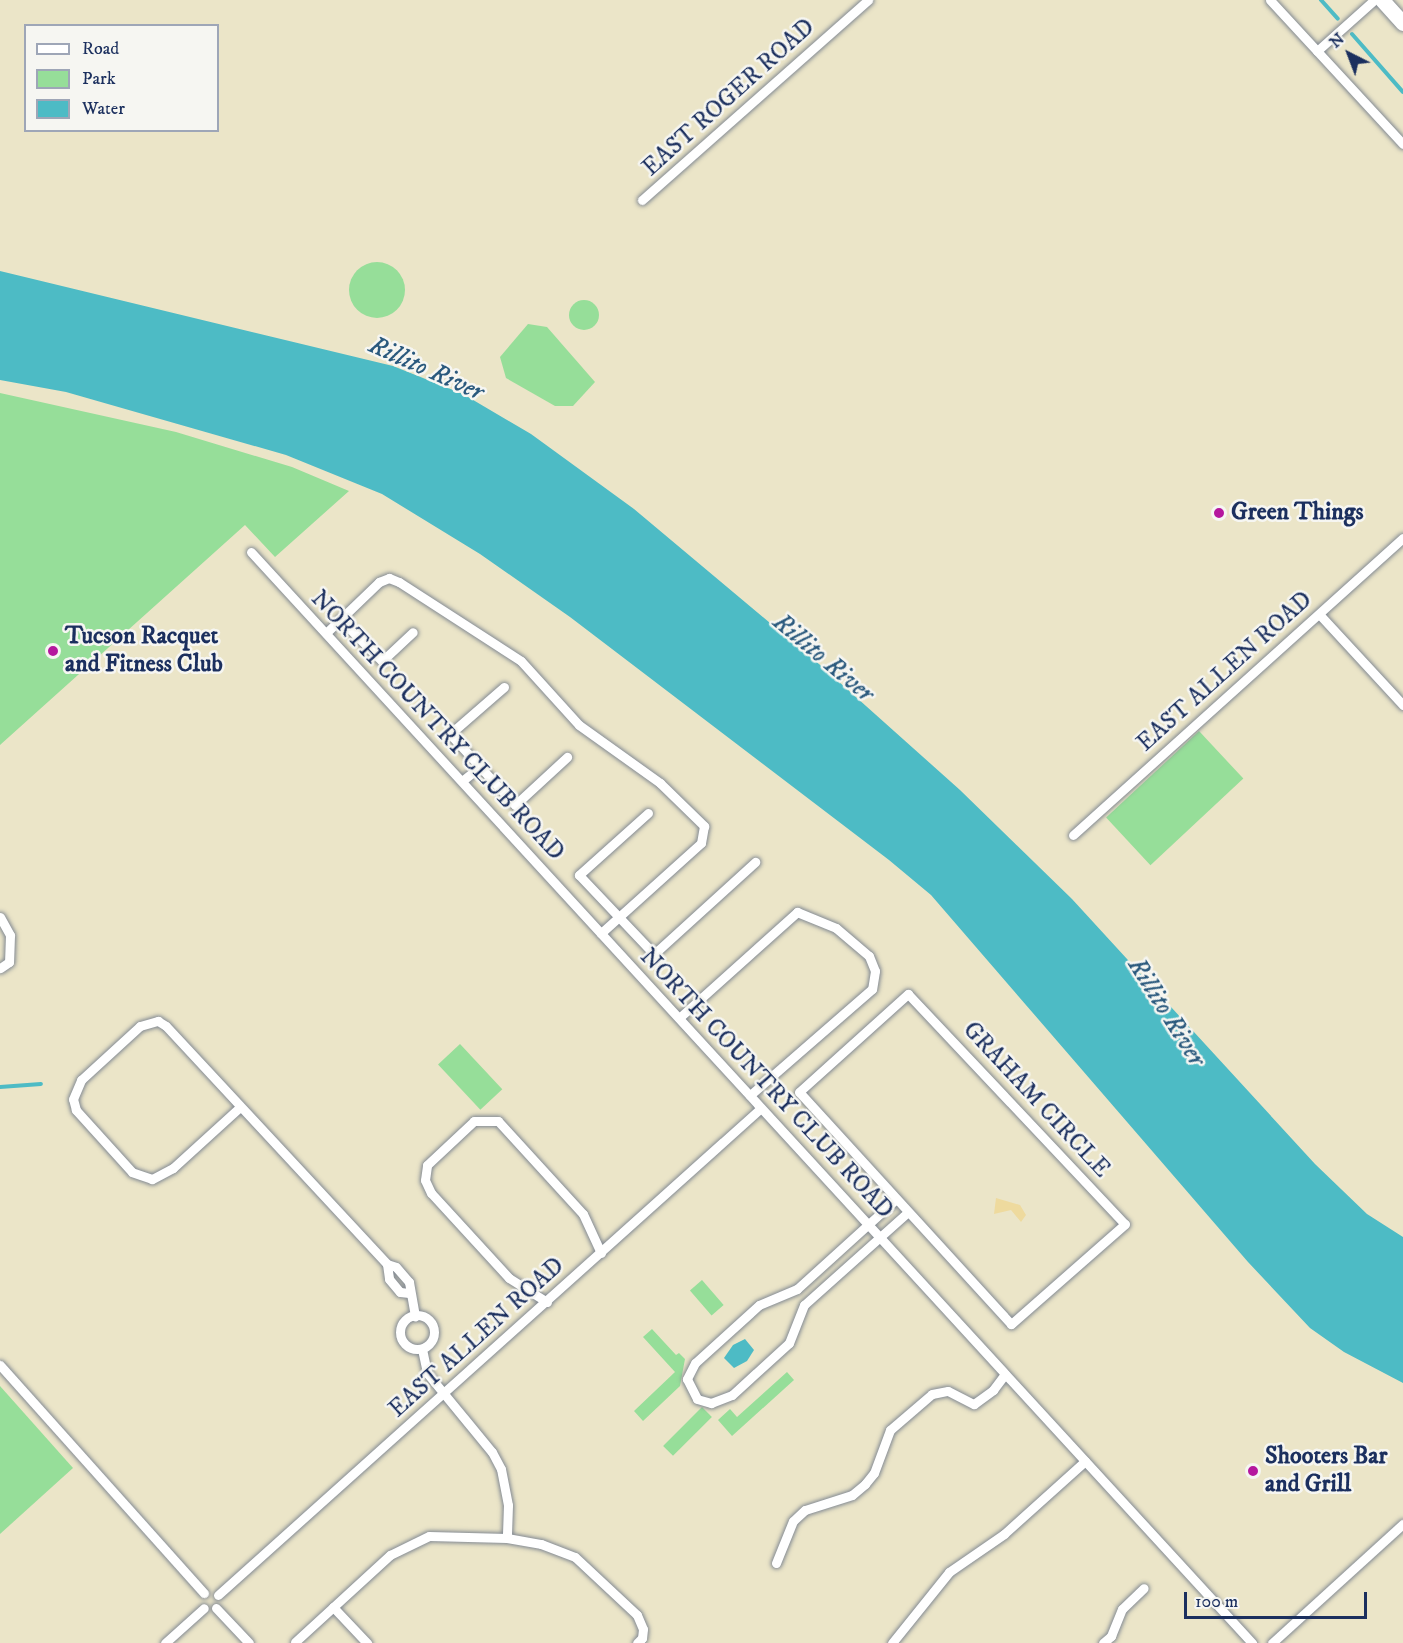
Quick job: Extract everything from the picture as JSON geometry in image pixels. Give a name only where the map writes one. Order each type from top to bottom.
[{"type":"main road","points":[[1382,0],[1403,23]]},
{"type":"street","name":"EAST ROGER ROAD","points":[[642,200],[868,0]]},
{"type":"street","points":[[1270,0],[1403,144]]},
{"type":"street","points":[[1317,51],[1374,0]]},
{"type":"street","name":"EAST ALLEN ROAD","points":[[1073,835],[1403,538]]},
{"type":"street","name":"NORTH COUNTRY CLUB ROAD","points":[[251,552],[1252,1643]]},
{"type":"street","points":[[326,633],[379,582],[389,578],[399,582],[527,666],[579,725],[683,803],[704,826],[701,843],[601,933]]},
{"type":"street","points":[[1319,614],[1403,705]]},
{"type":"street","points":[[340,619],[382,661],[413,632]]},
{"type":"street","points":[[504,687],[450,735],[515,805],[567,757]]},
{"type":"street","points":[[462,782],[479,767]]},
{"type":"street","points":[[648,813],[579,875],[654,954],[755,862]]},
{"type":"street","points":[[679,1018],[797,912],[836,928],[869,956],[875,971],[872,989],[750,1095]]},
{"type":"street","points":[[0,917],[10,935],[9,962],[0,969]]},
{"type":"street","name":"GRAHAM CIRCLE","points":[[908,994],[1125,1224],[1011,1324],[894,1201],[799,1092],[908,994]]},
{"type":"street","points":[[240,1107],[173,1168],[152,1179],[132,1172],[76,1110],[73,1099],[81,1080],[147,1021],[166,1026],[387,1264],[396,1267],[409,1282],[409,1293],[415,1316]]},
{"type":"street","name":"EAST ALLEN ROAD","points":[[218,1595],[761,1108]]},
{"type":"street","points":[[547,1302],[509,1278],[430,1193],[425,1180],[427,1165],[474,1121],[498,1121],[583,1214],[601,1253]]},
{"type":"street","points":[[894,1201],[797,1289],[759,1305],[695,1363],[687,1379],[697,1399],[711,1403],[732,1395],[789,1343],[804,1305],[907,1213]]},
{"type":"street","points":[[415,1316],[425,1317],[434,1329],[430,1343],[422,1349],[406,1345],[401,1336],[405,1320],[415,1316]]},
{"type":"street","points":[[422,1349],[427,1373],[492,1452],[501,1469],[508,1505],[507,1538]]},
{"type":"street","points":[[0,1365],[204,1593],[218,1595],[216,1608]]},
{"type":"street","points":[[776,1563],[793,1521],[805,1510],[852,1495],[865,1484],[874,1473],[890,1430],[932,1394],[948,1391],[974,1404],[984,1399],[1005,1374]]},
{"type":"street","points":[[892,1643],[950,1572],[1004,1534],[1085,1461]]},
{"type":"street","points":[[1272,1643],[1403,1524]]},
{"type":"street","points":[[295,1642],[406,1544],[429,1536],[507,1538],[541,1544],[575,1557],[637,1615],[640,1641]]},
{"type":"street","points":[[1103,1643],[1111,1636],[1122,1609],[1144,1588]]},
{"type":"street","points":[[204,1593],[200,1600],[204,1608]]},
{"type":"street","points":[[333,1607],[367,1643]]},
{"type":"street","points":[[165,1643],[204,1608],[216,1608],[249,1643]]},
{"type":"green space","points":[[371,262],[383,262],[393,266],[401,274],[405,290],[401,306],[393,314],[383,318],[371,318],[361,314],[353,306],[349,296],[349,284],[353,274],[361,266]]},
{"type":"green space","points":[[584,300],[590,301],[598,309],[598,321],[590,329],[584,330],[578,329],[570,321],[569,315],[570,309],[578,301]]},
{"type":"green space","points":[[528,324],[547,327],[595,382],[573,406],[555,406],[506,378],[500,357]]},
{"type":"green space","name":"Tucson Racquet and Fitness Club","points":[[0,393],[176,432],[292,467],[349,491],[275,557],[245,525],[0,745]]},
{"type":"green space","points":[[1199,731],[1243,779],[1150,865],[1106,818]]},
{"type":"green space","points":[[460,1044],[502,1089],[480,1110],[438,1064]]},
{"type":"green space","points":[[702,1280],[724,1305],[712,1315],[690,1290]]},
{"type":"green space","points":[[652,1329],[676,1355],[679,1353],[685,1359],[680,1386],[643,1421],[634,1411],[675,1372],[643,1337]]},
{"type":"green space","points":[[787,1372],[794,1380],[732,1436],[718,1420],[730,1409],[737,1417]]},
{"type":"green space","points":[[0,1386],[73,1468],[0,1534]]},
{"type":"green space","points":[[702,1407],[712,1417],[673,1456],[663,1446]]},
{"type":"sand","points":[[996,1198],[1020,1205],[1026,1215],[1021,1222],[1011,1210],[994,1214]]},
{"type":"water","name":"Rillito River","points":[[0,271],[393,366],[463,394],[531,434],[634,509],[819,664],[960,790],[1072,899],[1315,1164],[1367,1214],[1403,1237],[1403,1383],[1344,1352],[1310,1328],[1248,1262],[931,895],[889,860],[570,617],[480,554],[382,494],[286,455],[66,392],[0,380]]},
{"type":"water","points":[[745,1339],[754,1350],[747,1361],[734,1368],[724,1358],[733,1345]]},
{"type":"waterway","points":[[1321,0],[1338,19]]},
{"type":"waterway","points":[[1352,34],[1403,92]]},
{"type":"waterway","points":[[0,1087],[41,1084]]},
{"type":"place","name":"Green Things","points":[[1219,513]]},
{"type":"place","name":"Tucson Racquet and Fitness Club","points":[[53,651]]},
{"type":"place","name":"Shooters Bar and Grill","points":[[1253,1471]]}]
